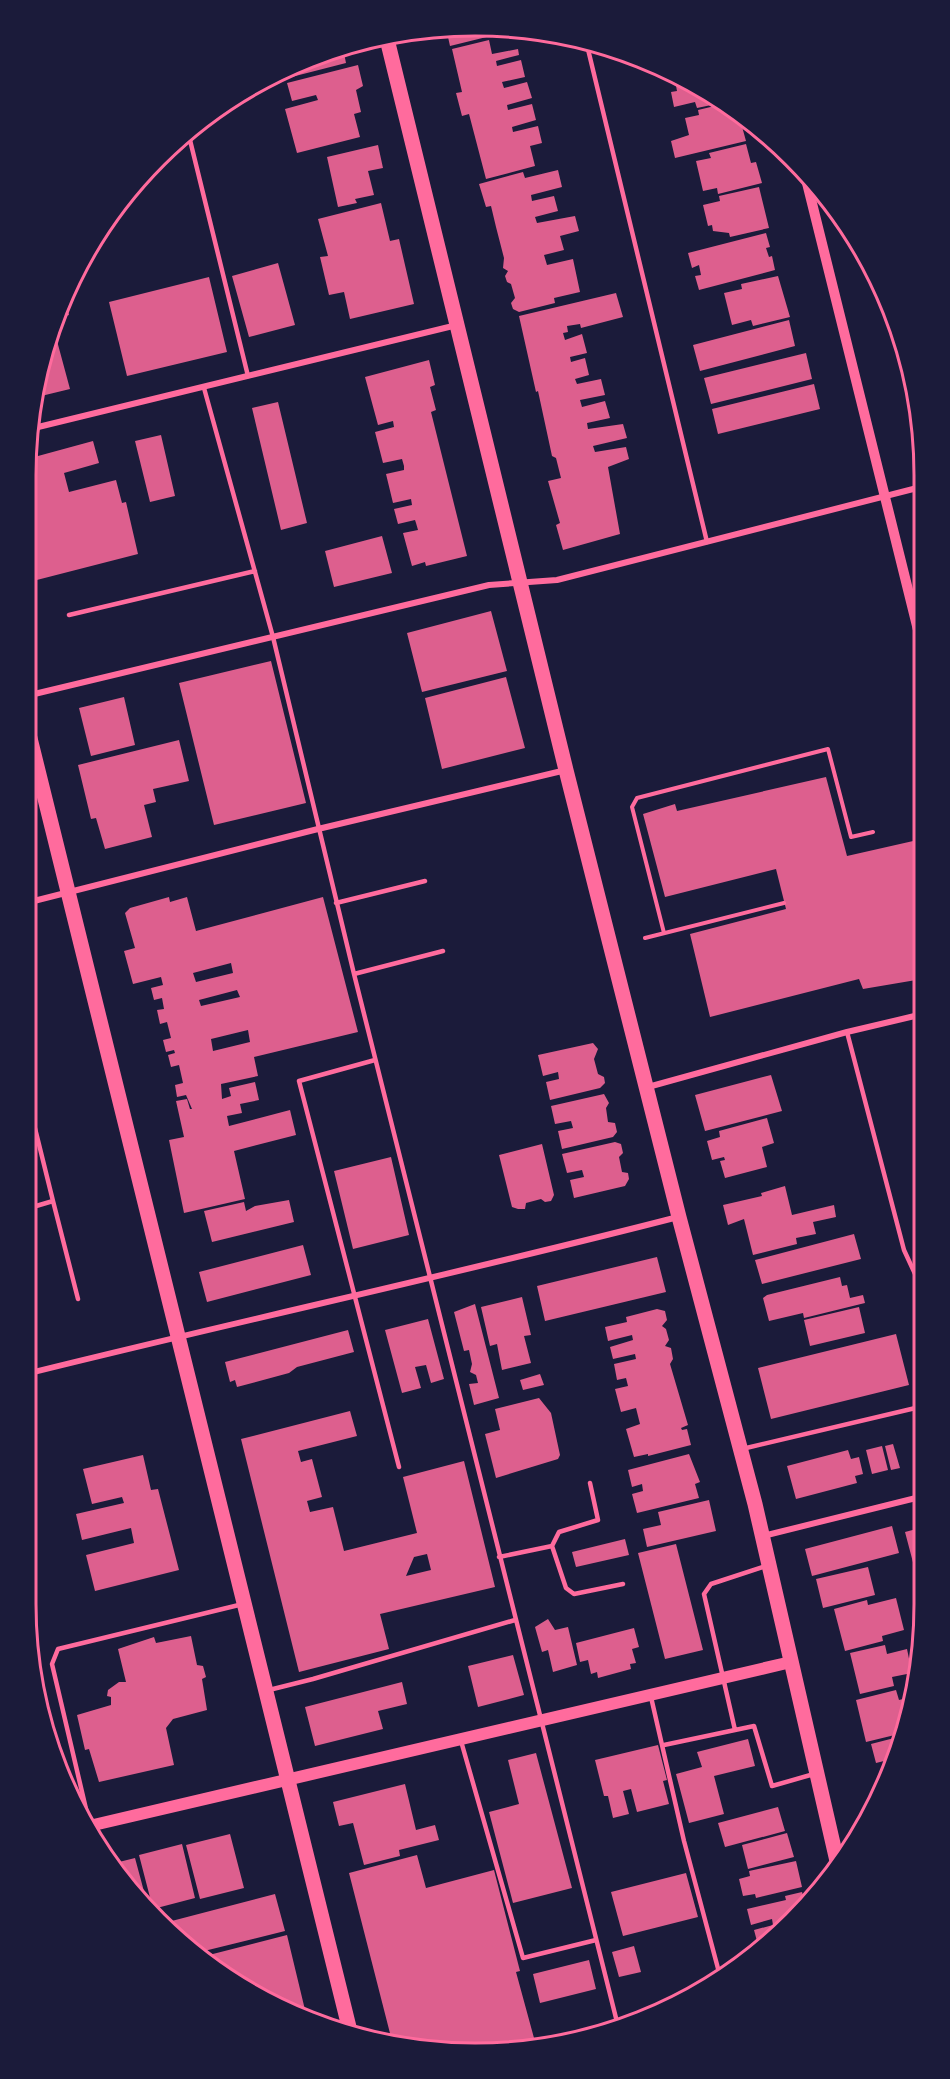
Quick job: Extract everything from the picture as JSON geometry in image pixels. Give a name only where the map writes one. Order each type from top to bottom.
[{"type":"main road","points":[[388,44],[566,770],[648,1087],[679,1217],[763,1536],[835,1854]]},
{"type":"main road","points":[[36,763],[348,2024]]},
{"type":"main road","points":[[96,1824],[791,1662]]},
{"type":"street","points":[[809,191],[914,614]]},
{"type":"street","points":[[39,427],[457,326]]},
{"type":"street","points":[[36,694],[489,585],[556,580],[914,489]]},
{"type":"street","points":[[36,900],[318,829],[566,770]]},
{"type":"street","points":[[648,1087],[914,1016]]},
{"type":"street","points":[[36,1372],[178,1336],[429,1279],[679,1217]]},
{"type":"street","points":[[763,1536],[914,1498]]},
{"type":"lane","points":[[588,51],[708,542]]},
{"type":"lane","points":[[190,141],[248,376]]},
{"type":"lane","points":[[204,388],[273,637],[429,1279],[616,2020]]},
{"type":"lane","points":[[69,615],[255,571]]},
{"type":"lane","points":[[336,903],[425,881]]},
{"type":"lane","points":[[354,974],[443,951]]},
{"type":"lane","points":[[847,1032],[904,1250],[914,1271]]},
{"type":"lane","points":[[375,1060],[299,1081],[399,1467]]},
{"type":"lane","points":[[36,1132],[78,1299]]},
{"type":"lane","points":[[36,1206],[53,1201]]},
{"type":"lane","points":[[740,1449],[914,1408]]},
{"type":"lane","points":[[590,1483],[598,1520],[559,1532],[552,1546],[566,1588],[574,1594],[623,1584]]},
{"type":"lane","points":[[499,1557],[552,1546]]},
{"type":"lane","points":[[735,1730],[704,1594],[711,1584],[769,1565]]},
{"type":"lane","points":[[81,1798],[52,1664],[58,1649],[245,1603]]},
{"type":"lane","points":[[266,1690],[313,1679],[515,1620]]},
{"type":"lane","points":[[650,1696],[664,1745],[684,1841],[718,1969]]},
{"type":"lane","points":[[664,1745],[754,1726],[772,1786],[816,1773]]},
{"type":"lane","points":[[461,1738],[523,1958],[596,1940]]},
{"type":"path","points":[[664,933],[632,807],[636,798],[828,749],[851,837],[873,832]]},
{"type":"path","points":[[645,938],[784,903]]},
{"type":"building","points":[[489,36],[450,46],[448,37]]},
{"type":"building","points":[[489,40],[492,54],[518,49],[519,55],[496,61],[497,66],[521,60],[525,77],[502,82],[504,88],[527,82],[532,98],[507,105],[508,110],[532,104],[536,120],[512,127],[513,132],[538,126],[542,143],[530,146],[535,166],[486,179],[469,114],[462,116],[456,93],[462,92],[452,49]]},
{"type":"building","points":[[345,56],[346,63],[288,78]]},
{"type":"building","points":[[358,65],[363,86],[356,90],[361,112],[354,114],[360,137],[297,153],[285,109],[318,100],[316,95],[292,101],[287,83]]},
{"type":"building","points":[[676,85],[711,105],[697,108],[695,102],[674,107],[671,92],[677,91]]},
{"type":"building","points":[[713,106],[719,110],[742,127],[746,141],[675,158],[671,141],[689,135],[685,118],[699,115],[698,110]]},
{"type":"building","points":[[746,144],[751,163],[756,162],[762,183],[718,194],[717,188],[703,191],[696,161],[711,158],[709,153]]},
{"type":"building","points":[[378,145],[383,168],[368,171],[374,195],[355,199],[357,203],[338,207],[327,157]]},
{"type":"building","points":[[558,170],[562,187],[531,195],[532,201],[554,196],[558,211],[535,217],[537,223],[575,216],[579,231],[560,236],[564,250],[544,255],[547,265],[573,259],[580,292],[554,298],[555,303],[519,312],[513,309],[511,303],[515,298],[511,284],[507,282],[505,276],[508,271],[503,268],[504,258],[491,206],[486,207],[479,184],[523,172],[525,178]]},
{"type":"building","points":[[759,187],[769,228],[730,237],[729,233],[713,231],[712,225],[708,226],[703,205],[720,201],[719,196]]},
{"type":"building","points":[[381,203],[390,241],[399,239],[414,304],[350,319],[344,292],[329,295],[320,257],[328,256],[318,219]]},
{"type":"building","points":[[766,233],[770,247],[766,248],[769,257],[772,256],[775,270],[699,290],[695,276],[701,275],[699,265],[692,268],[688,253]]},
{"type":"building","points":[[278,263],[295,325],[249,337],[232,276]]},
{"type":"building","points":[[778,276],[790,317],[753,326],[751,320],[732,325],[724,293],[742,289],[741,284]]},
{"type":"building","points":[[209,277],[227,352],[127,376],[109,302]]},
{"type":"building","points":[[616,293],[623,317],[581,328],[580,324],[567,326],[568,332],[563,333],[565,340],[582,334],[587,353],[570,357],[571,362],[585,358],[589,375],[575,379],[577,384],[601,379],[605,395],[580,400],[582,407],[605,401],[610,418],[587,423],[588,429],[623,424],[627,438],[593,446],[595,452],[626,447],[629,459],[608,467],[620,534],[563,550],[556,525],[560,523],[548,481],[561,478],[556,458],[552,456],[519,316]]},
{"type":"building","points":[[789,320],[795,346],[700,371],[693,345]]},
{"type":"building","points":[[57,341],[70,389],[43,396]]},
{"type":"building","points":[[806,353],[812,379],[711,404],[704,378]]},
{"type":"building","points":[[429,360],[435,385],[430,387],[436,410],[431,412],[467,556],[426,566],[425,562],[412,566],[403,533],[418,530],[416,523],[415,520],[398,524],[394,509],[412,505],[411,499],[393,503],[386,474],[404,470],[404,466],[402,459],[383,463],[375,432],[394,427],[393,421],[378,425],[365,377]]},
{"type":"building","points":[[814,384],[820,409],[718,434],[712,409]]},
{"type":"building","points":[[278,402],[307,523],[281,530],[252,408]]},
{"type":"building","points":[[161,435],[175,496],[150,502],[135,441]]},
{"type":"building","points":[[93,441],[99,463],[64,473],[69,492],[116,480],[122,503],[126,502],[138,554],[36,580],[37,456]]},
{"type":"building","points":[[382,536],[392,573],[334,587],[325,551]]},
{"type":"building","points":[[491,611],[507,671],[422,692],[407,633]]},
{"type":"building","points":[[271,661],[306,803],[214,825],[179,683]]},
{"type":"building","points":[[506,677],[525,748],[442,769],[425,698]]},
{"type":"building","points":[[124,697],[135,745],[91,756],[79,708]]},
{"type":"building","points":[[179,740],[189,781],[153,789],[156,802],[144,805],[152,837],[105,849],[96,818],[91,819],[78,765]]},
{"type":"building","points":[[826,777],[847,856],[914,841],[914,980],[863,989],[859,979],[710,1017],[690,934],[786,909],[776,869],[665,897],[643,814],[675,804],[677,811]]},
{"type":"building","points":[[169,897],[170,902],[187,897],[196,931],[323,897],[358,1032],[254,1057],[258,1076],[221,1084],[222,1099],[231,1096],[229,1088],[255,1082],[259,1100],[240,1104],[242,1113],[227,1116],[229,1126],[290,1110],[296,1135],[234,1151],[245,1199],[184,1213],[169,1140],[184,1137],[176,1101],[187,1099],[192,1109],[186,1095],[177,1097],[175,1085],[183,1083],[179,1065],[171,1067],[168,1055],[175,1053],[174,1050],[166,1052],[163,1040],[171,1038],[167,1022],[160,1024],[157,1010],[164,1009],[162,998],[154,1000],[151,988],[163,985],[161,977],[133,984],[124,951],[135,948],[125,913],[130,908]],"holes":[[[231,963],[233,973],[196,982],[193,973]],[[237,990],[240,997],[201,1006],[199,1000]],[[248,1030],[250,1042],[213,1051],[211,1039]]]},
{"type":"building","points":[[593,1043],[598,1049],[594,1059],[598,1074],[604,1077],[605,1083],[600,1088],[550,1100],[546,1082],[559,1079],[558,1072],[543,1076],[538,1055]]},
{"type":"building","points":[[771,1075],[782,1111],[705,1131],[695,1095]]},
{"type":"building","points":[[604,1094],[609,1103],[606,1108],[608,1122],[615,1123],[617,1132],[613,1137],[562,1149],[558,1131],[573,1128],[571,1121],[555,1124],[551,1106]]},
{"type":"building","points":[[767,1118],[774,1143],[762,1147],[767,1167],[725,1178],[720,1161],[725,1160],[724,1157],[712,1160],[707,1141],[720,1137],[719,1131]]},
{"type":"building","points":[[615,1142],[621,1144],[623,1153],[619,1157],[622,1172],[628,1173],[629,1179],[625,1186],[574,1198],[570,1180],[584,1177],[582,1170],[567,1173],[562,1154]]},
{"type":"building","points":[[542,1144],[554,1195],[551,1201],[545,1202],[541,1199],[526,1203],[525,1209],[512,1207],[499,1155]]},
{"type":"building","points":[[391,1157],[409,1235],[353,1249],[334,1171]]},
{"type":"building","points":[[785,1186],[792,1215],[834,1205],[836,1217],[813,1222],[816,1234],[796,1238],[797,1244],[753,1255],[744,1219],[728,1225],[723,1205],[762,1196],[761,1193]]},
{"type":"building","points":[[289,1200],[294,1222],[212,1242],[204,1211],[244,1202],[246,1211],[255,1206]]},
{"type":"building","points":[[854,1234],[861,1259],[762,1284],[755,1260]]},
{"type":"building","points":[[303,1245],[311,1275],[207,1302],[199,1272]]},
{"type":"building","points":[[657,1257],[666,1292],[545,1321],[537,1286]]},
{"type":"building","points":[[840,1277],[842,1286],[847,1285],[850,1298],[863,1295],[865,1303],[804,1318],[803,1313],[769,1321],[763,1298],[767,1295]]},
{"type":"building","points":[[522,1297],[531,1335],[524,1336],[531,1363],[502,1370],[497,1344],[490,1346],[481,1307]]},
{"type":"building","points":[[475,1304],[499,1398],[474,1405],[469,1384],[478,1383],[476,1375],[470,1372],[472,1364],[469,1350],[464,1351],[454,1312]]},
{"type":"building","points":[[859,1307],[865,1333],[810,1346],[804,1320]]},
{"type":"building","points":[[657,1309],[665,1311],[667,1320],[662,1326],[666,1329],[669,1340],[665,1346],[671,1348],[673,1359],[670,1364],[688,1425],[681,1428],[682,1430],[687,1429],[691,1445],[648,1456],[648,1454],[634,1457],[626,1429],[640,1424],[636,1408],[621,1412],[615,1389],[628,1386],[626,1378],[617,1380],[614,1364],[636,1359],[635,1354],[613,1359],[610,1347],[633,1340],[632,1335],[608,1341],[605,1327],[627,1322],[626,1317]]},
{"type":"building","points":[[428,1319],[444,1379],[431,1383],[426,1365],[415,1367],[421,1388],[402,1393],[385,1330]]},
{"type":"building","points":[[348,1330],[354,1352],[297,1367],[289,1373],[237,1387],[235,1380],[230,1382],[225,1362]]},
{"type":"building","points":[[896,1334],[909,1385],[771,1419],[758,1368]]},
{"type":"building","points":[[540,1374],[544,1385],[523,1390],[520,1380]]},
{"type":"building","points":[[539,1398],[551,1413],[560,1455],[558,1459],[496,1478],[485,1434],[500,1430],[495,1409]]},
{"type":"building","points":[[350,1411],[357,1436],[298,1451],[301,1462],[312,1459],[322,1497],[307,1501],[310,1512],[333,1507],[344,1551],[417,1533],[403,1477],[464,1461],[495,1587],[380,1614],[389,1649],[299,1672],[241,1439]],"holes":[[[427,1554],[431,1570],[406,1576],[414,1557]]]},
{"type":"building","points":[[893,1444],[900,1468],[891,1470],[885,1446]]},
{"type":"building","points":[[882,1446],[888,1470],[872,1474],[866,1450]]},
{"type":"building","points":[[848,1450],[851,1459],[859,1457],[863,1474],[855,1476],[857,1483],[796,1499],[787,1466]]},
{"type":"building","points":[[689,1454],[700,1482],[695,1484],[699,1498],[637,1513],[632,1494],[643,1491],[642,1484],[632,1487],[628,1470]]},
{"type":"building","points":[[143,1455],[151,1490],[158,1489],[179,1570],[95,1591],[86,1555],[134,1543],[131,1528],[82,1540],[76,1514],[124,1503],[122,1497],[92,1504],[83,1469]]},
{"type":"building","points":[[709,1500],[716,1531],[647,1547],[643,1529],[661,1525],[658,1512]]},
{"type":"building","points":[[892,1526],[899,1553],[812,1576],[805,1549]]},
{"type":"building","points":[[914,1530],[914,1566],[905,1532]]},
{"type":"building","points":[[625,1539],[629,1555],[576,1567],[572,1552]]},
{"type":"building","points":[[676,1544],[703,1650],[665,1659],[638,1553]]},
{"type":"building","points":[[868,1567],[875,1595],[823,1608],[816,1579]]},
{"type":"building","points":[[896,1598],[904,1630],[882,1636],[883,1641],[845,1651],[834,1609],[867,1600],[868,1605]]},
{"type":"building","points":[[548,1619],[555,1630],[568,1627],[577,1665],[553,1672],[548,1650],[542,1652],[535,1627]]},
{"type":"building","points":[[634,1628],[639,1647],[632,1649],[636,1663],[630,1664],[631,1669],[598,1678],[597,1672],[591,1674],[588,1660],[580,1662],[576,1643]]},
{"type":"building","points":[[191,1636],[197,1665],[203,1666],[206,1677],[202,1679],[207,1710],[173,1719],[166,1728],[174,1765],[99,1782],[89,1749],[85,1750],[77,1715],[111,1705],[111,1697],[107,1696],[108,1690],[119,1682],[126,1682],[118,1649],[154,1637],[156,1643]]},
{"type":"building","points":[[885,1645],[887,1654],[907,1649],[910,1662],[908,1674],[892,1677],[894,1686],[860,1694],[850,1653]]},
{"type":"building","points":[[513,1655],[524,1695],[478,1707],[468,1666]]},
{"type":"building","points":[[402,1682],[407,1704],[378,1711],[383,1729],[315,1746],[305,1707]]},
{"type":"building","points":[[896,1690],[899,1700],[904,1699],[894,1735],[866,1742],[856,1700]]},
{"type":"building","points":[[893,1738],[885,1761],[876,1763],[871,1744]]},
{"type":"building","points":[[748,1739],[755,1766],[714,1776],[724,1814],[689,1823],[676,1774],[702,1767],[697,1752]]},
{"type":"building","points":[[658,1745],[667,1780],[663,1781],[669,1804],[637,1812],[631,1789],[623,1791],[629,1814],[613,1818],[608,1796],[604,1796],[595,1760]]},
{"type":"building","points":[[536,1753],[572,1888],[513,1903],[489,1812],[519,1804],[508,1760]]},
{"type":"building","points":[[405,1784],[416,1830],[435,1825],[439,1840],[399,1850],[400,1856],[364,1865],[353,1823],[339,1826],[333,1802]]},
{"type":"building","points":[[778,1807],[785,1831],[725,1847],[718,1823]]},
{"type":"building","points":[[787,1833],[794,1857],[748,1869],[742,1845]]},
{"type":"building","points":[[230,1834],[244,1888],[200,1899],[186,1845]]},
{"type":"building","points":[[182,1844],[195,1898],[159,1907],[150,1899],[139,1855]]},
{"type":"building","points":[[417,1855],[426,1888],[494,1870],[520,1971],[516,1972],[534,2039],[475,2043],[390,2035],[349,1873]]},
{"type":"building","points":[[135,1858],[144,1892],[127,1871],[120,1862]]},
{"type":"building","points":[[796,1861],[802,1887],[756,1898],[755,1894],[743,1896],[739,1879],[750,1876],[749,1871]]},
{"type":"building","points":[[686,1873],[698,1917],[623,1936],[611,1892]]},
{"type":"building","points":[[802,1892],[803,1895],[785,1914],[757,1940],[754,1930],[773,1925],[772,1919],[751,1925],[747,1909],[786,1900],[785,1896]]},
{"type":"building","points":[[275,1894],[285,1931],[206,1950],[172,1921]]},
{"type":"building","points":[[287,1935],[305,2009],[255,1984],[211,1954]]},
{"type":"building","points":[[634,1946],[641,1972],[619,1977],[612,1952]]},
{"type":"building","points":[[589,1960],[596,1989],[540,2003],[533,1974]]}]
